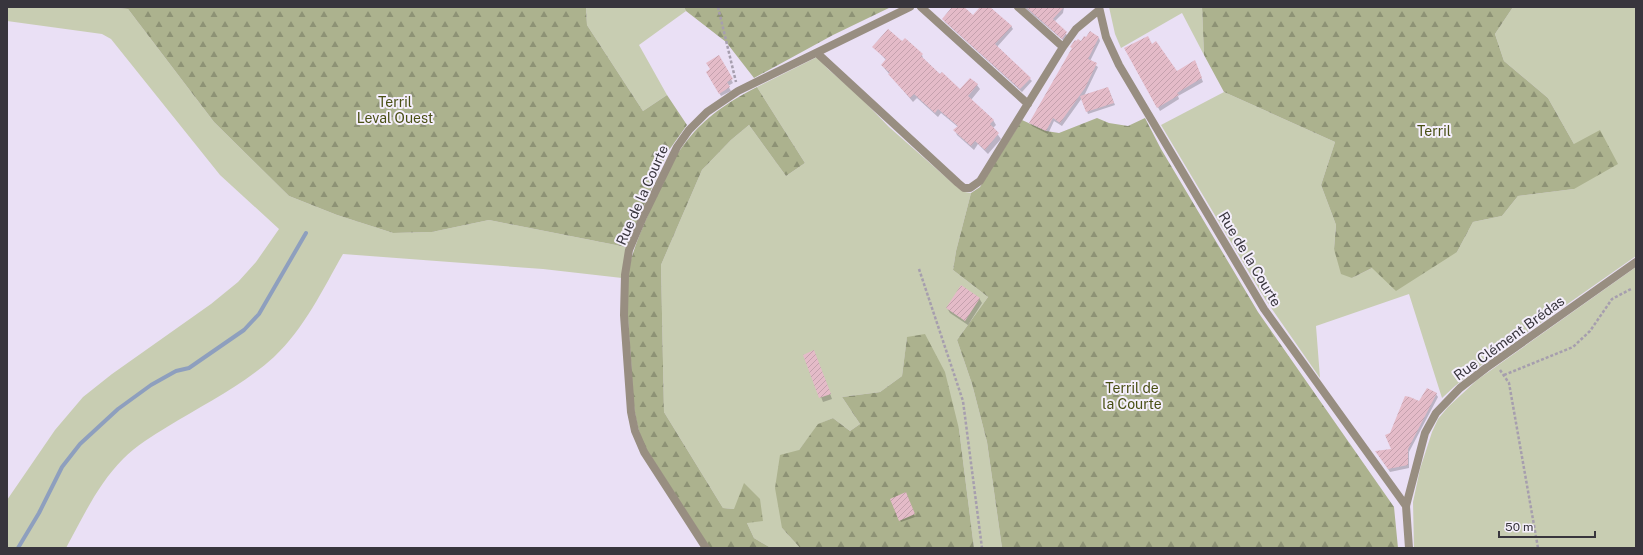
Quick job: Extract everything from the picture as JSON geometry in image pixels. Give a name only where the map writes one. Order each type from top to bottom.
[{"type":"street","name":"Rue de la Courte","points":[[706,548],[644,452],[635,431],[631,412],[626,345],[625,275],[629,250],[677,147],[689,130],[707,112],[738,91],[910,7]]},
{"type":"street","points":[[921,7],[1028,104]]},
{"type":"street","points":[[1018,7],[1063,47]]},
{"type":"street","name":"Rue de la Courte","points":[[817,53],[964,188],[970,188],[980,181],[1063,47],[1076,29],[1099,9],[1106,37],[1119,65],[1264,308],[1406,506]]},
{"type":"street","name":"Rue Clément Brédas","points":[[1409,548],[1406,506],[1425,433],[1436,413],[1460,388],[1636,262]]},
{"type":"path","points":[[718,7],[738,91]]},
{"type":"path","points":[[919,269],[963,401],[982,548]]},
{"type":"path","points":[[1504,375],[1574,347],[1590,331],[1612,299],[1631,289]]},
{"type":"path","points":[[1495,362],[1509,383],[1531,518],[1538,548]]},
{"type":"green space","points":[[7,7],[107,7],[128,9],[214,122],[289,196],[337,215],[393,233],[432,232],[489,220],[626,247],[622,278],[543,269],[343,254],[304,321],[285,346],[249,377],[222,395],[156,434],[128,454],[98,490],[66,548],[7,548],[7,500],[55,430],[83,397],[112,374],[211,304],[238,282],[256,262],[279,229],[220,175],[111,39],[102,34],[7,21]]},
{"type":"green space","name":"Terril Leval Ouest","points":[[107,7],[586,7],[587,25],[643,111],[667,95],[687,125],[667,153],[626,247],[489,220],[432,232],[393,233],[337,215],[289,196],[214,122],[128,9]]},
{"type":"green space","points":[[586,7],[684,7],[686,11],[639,45],[667,95],[643,111],[587,25]]},
{"type":"green space","points":[[684,7],[891,7],[833,35],[754,78],[726,42],[686,11]]},
{"type":"green space","points":[[1109,7],[1202,7],[1204,55],[1182,13],[1121,48],[1115,34]]},
{"type":"green space","name":"Terril","points":[[1202,7],[1513,7],[1495,34],[1504,61],[1548,98],[1574,144],[1600,130],[1618,164],[1574,189],[1518,196],[1502,216],[1473,222],[1457,252],[1396,291],[1372,268],[1352,278],[1341,274],[1334,249],[1336,225],[1321,185],[1335,142],[1224,92],[1204,55]]},
{"type":"green space","points":[[1513,7],[1636,7],[1636,256],[1492,357],[1442,398],[1409,294],[1316,326],[1320,378],[1265,299],[1161,125],[1224,92],[1335,142],[1321,185],[1336,225],[1334,249],[1352,278],[1372,268],[1457,252],[1473,222],[1502,216],[1518,196],[1574,189],[1574,144],[1548,98],[1504,61],[1495,34]]},
{"type":"green space","points":[[817,57],[828,69],[858,95],[889,127],[957,187],[965,192],[971,193],[956,251],[953,270],[988,297],[957,340],[972,384],[987,442],[1002,548],[974,548],[959,429],[907,338],[902,376],[880,392],[842,397],[860,424],[850,431],[833,418],[819,424],[799,450],[782,528],[800,548],[771,548],[754,538],[747,523],[734,509],[723,508],[664,412],[661,265],[702,170],[731,140],[749,125],[786,176],[805,163],[757,87]]},
{"type":"green space","points":[[757,87],[805,163],[786,176],[749,125],[731,140],[702,170],[661,265],[664,412],[723,508],[734,509],[744,483],[760,499],[763,521],[747,523],[754,538],[771,548],[710,548],[646,449],[641,438],[633,394],[627,296],[629,271],[631,260],[641,231],[667,172],[677,154],[702,124],[717,111]]},
{"type":"green space","name":"Terril de la Courte","points":[[1097,118],[1109,123],[1128,126],[1145,118],[1161,149],[1258,312],[1394,507],[1398,548],[1002,548],[987,442],[972,384],[957,340],[988,297],[953,270],[956,251],[971,193],[980,187],[1022,120],[1046,131],[1059,133]]},
{"type":"green space","points":[[1636,267],[1636,548],[1414,548],[1413,502],[1420,469],[1432,432],[1438,419],[1448,407],[1477,380]]},
{"type":"green space","points":[[925,334],[945,372],[959,429],[974,548],[800,548],[782,528],[775,488],[780,455],[799,450],[818,424],[833,418],[850,431],[860,424],[842,397],[880,392],[902,376],[907,337]]},
{"type":"building","points":[[952,7],[964,7],[973,15],[980,7],[990,7],[1012,26],[995,44],[1031,78],[1020,89],[942,19]]},
{"type":"building","points":[[1026,7],[1064,7],[1053,19],[1067,32],[1062,39]]},
{"type":"building","points":[[888,29],[902,41],[905,38],[923,54],[921,56],[940,74],[942,72],[960,89],[970,78],[978,84],[968,96],[994,120],[990,124],[999,133],[985,150],[975,141],[971,146],[953,130],[958,126],[938,109],[935,113],[914,94],[910,98],[888,74],[890,73],[881,65],[886,59],[872,47]]},
{"type":"building","points":[[1090,31],[1099,37],[1088,59],[1097,63],[1085,88],[1060,123],[1053,118],[1046,131],[1029,123],[1072,48],[1070,47],[1075,40],[1076,41],[1078,39],[1081,41]]},
{"type":"building","points":[[1148,36],[1152,44],[1156,41],[1177,71],[1195,60],[1202,78],[1177,93],[1179,95],[1157,108],[1124,48]]},
{"type":"building","points":[[719,55],[733,79],[727,82],[730,87],[719,94],[706,72],[710,69],[706,63]]},
{"type":"building","points":[[1108,87],[1114,103],[1086,112],[1080,96]]},
{"type":"building","points":[[961,285],[980,298],[965,321],[946,308]]},
{"type":"building","points":[[814,350],[831,394],[819,398],[803,355]]},
{"type":"building","points":[[1427,388],[1437,393],[1408,449],[1408,465],[1388,469],[1375,451],[1391,449],[1385,435],[1390,433],[1405,396],[1419,401]]},
{"type":"building","points":[[906,492],[915,514],[899,521],[890,499]]},
{"type":"waterway","points":[[18,548],[39,513],[62,467],[80,444],[118,409],[151,385],[176,371],[189,368],[244,330],[259,314],[306,233]]}]
